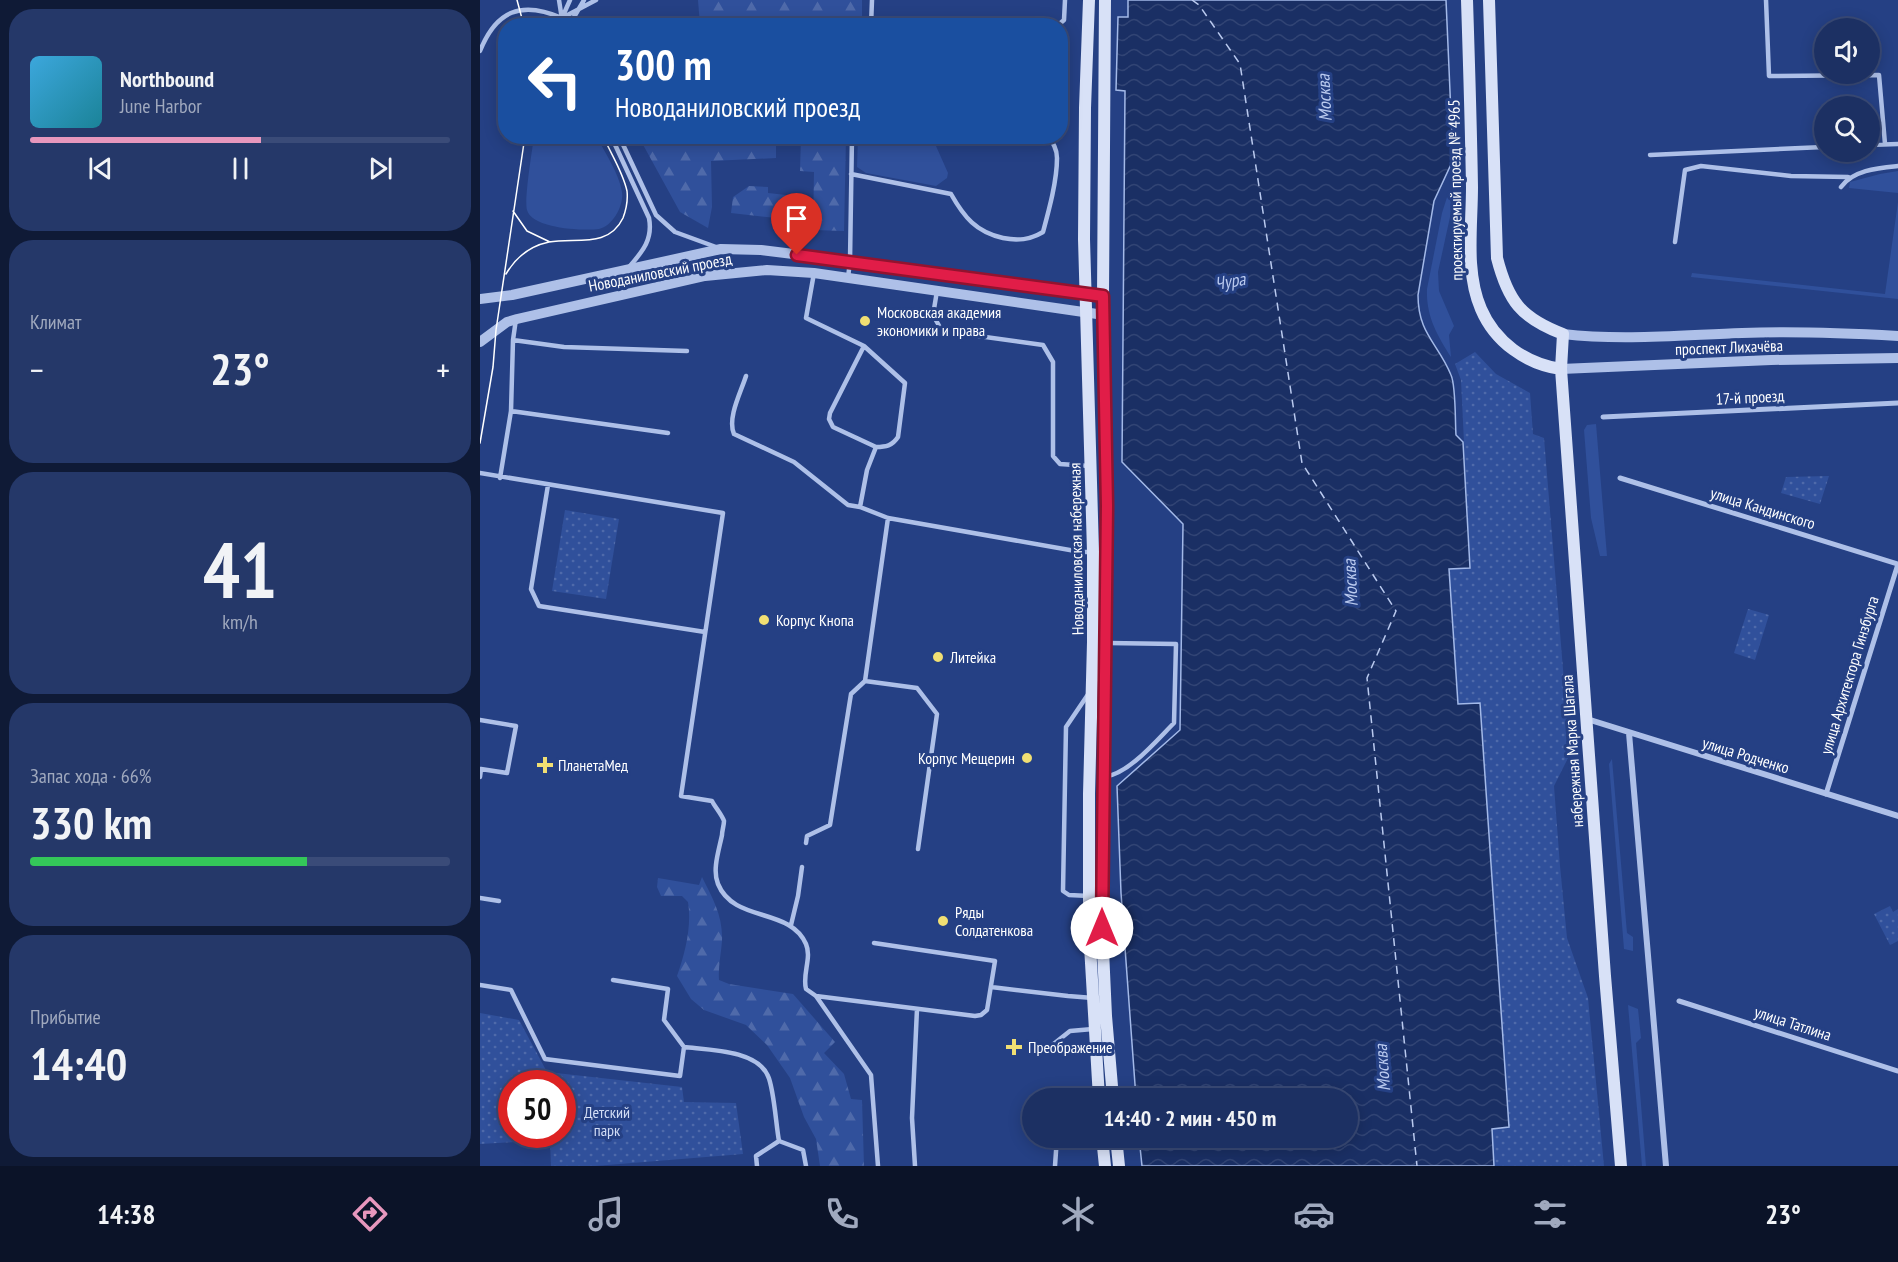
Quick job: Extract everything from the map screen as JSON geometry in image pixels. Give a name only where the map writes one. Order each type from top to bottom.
[{"type":"main road","name":"Новоданиловская набережная","points":[[1089,0],[1085,108],[1084,294],[1092,466],[1093,552],[1089,896],[1093,1029],[1098,1088]]},
{"type":"main road","name":"Новоданиловская набережная","points":[[1105,0],[1103,296],[1107,506],[1102,897],[1105,998],[1112,1088]]},
{"type":"main road","name":"проектируемый проезд № 4965","points":[[1467,0],[1472,275],[1476,295],[1481,311],[1505,344],[1536,363],[1561,369]]},
{"type":"main road","points":[[1490,0],[1497,258],[1502,278],[1512,300],[1538,324],[1563,334]]},
{"type":"main road","name":"набережная Марка Шагала","points":[[1563,334],[1561,369],[1621,1166]]},
{"type":"main road","points":[[1103,1148],[1105,1166]]},
{"type":"main road","points":[[1117,1148],[1119,1166]]},
{"type":"street","name":"Новоданиловский проезд","points":[[480,299],[512,295],[721,249],[760,250],[850,261],[1103,296]]},
{"type":"street","name":"Новоданиловский проезд","points":[[480,342],[507,322],[516,319],[705,276],[767,270],[814,273],[1104,315]]},
{"type":"street","name":"проспект Лихачёва","points":[[1563,334],[1651,336],[1770,332],[1898,336]]},
{"type":"street","name":"проспект Лихачёва","points":[[1561,369],[1771,360],[1898,358]]},
{"type":"street","name":"17-й проезд","points":[[1603,417],[1898,404]]},
{"type":"street","name":"улица Кандинского","points":[[1620,478],[1898,564]]},
{"type":"street","name":"улица Архитектора Гинзбурга","points":[[1827,794],[1898,564]]},
{"type":"street","name":"улица Родченко","points":[[1587,719],[1898,816]]},
{"type":"street","points":[[1629,732],[1666,1166]]},
{"type":"street","name":"улица Татлина","points":[[1679,1001],[1898,1071]]},
{"type":"lane","points":[[559,0],[562,18]]},
{"type":"lane","points":[[562,18],[570,0]]},
{"type":"lane","points":[[575,18],[584,0]]},
{"type":"lane","points":[[562,18],[596,0]]},
{"type":"lane","points":[[871,18],[872,0]]},
{"type":"lane","points":[[1064,18],[1065,0]]},
{"type":"lane","points":[[1766,0],[1769,76],[1879,75],[1885,144]]},
{"type":"lane","points":[[480,51],[488,31],[498,18],[512,9],[527,5],[538,6],[562,18]]},
{"type":"lane","points":[[615,144],[650,225],[648,242],[628,268]]},
{"type":"lane","points":[[623,144],[656,215],[675,232],[721,249]]},
{"type":"lane","points":[[848,278],[852,144]]},
{"type":"lane","points":[[851,174],[951,194],[960,210],[987,234],[1013,240],[1033,239],[1043,232],[1048,214],[1057,156],[1054,144]]},
{"type":"lane","points":[[1880,144],[1898,144]]},
{"type":"lane","points":[[1650,155],[1814,147]]},
{"type":"lane","points":[[1675,242],[1685,170],[1701,166],[1791,176],[1848,177],[1884,167],[1898,166]]},
{"type":"lane","points":[[1841,187],[1848,177]]},
{"type":"lane","points":[[814,273],[806,318],[864,346],[905,383],[898,437],[893,444],[885,447],[876,447],[833,427],[829,419],[864,346]]},
{"type":"lane","points":[[937,290],[933,315],[942,331],[1043,345],[1053,362],[1053,456],[1060,464],[1092,466]]},
{"type":"lane","points":[[500,478],[511,411],[513,340],[516,319]]},
{"type":"lane","points":[[513,340],[564,347],[687,351]]},
{"type":"lane","points":[[746,376],[732,420],[731,428],[734,434],[794,462],[842,502],[888,518],[1081,552],[1093,552]]},
{"type":"lane","points":[[511,411],[668,433]]},
{"type":"lane","points":[[861,507],[867,470],[876,447]]},
{"type":"lane","points":[[480,473],[723,513],[681,796],[712,801],[724,821],[716,872],[718,884],[725,894],[741,909],[790,925],[800,933],[807,945],[805,983],[810,993],[816,996],[917,1009],[981,1015],[987,1010],[995,961],[874,944]]},
{"type":"lane","points":[[548,485],[531,589],[539,606],[705,632]]},
{"type":"lane","points":[[806,843],[807,836],[830,825],[851,694],[865,681],[888,518]]},
{"type":"lane","points":[[1104,777],[1114,776],[1126,769],[1174,723],[1176,644],[1106,643]]},
{"type":"lane","points":[[865,681],[917,688],[937,714],[918,849]]},
{"type":"lane","points":[[1092,689],[1066,727],[1063,891],[1069,895],[1102,897]]},
{"type":"lane","points":[[480,720],[516,726],[507,773],[481,770],[480,777]]},
{"type":"lane","points":[[790,925],[798,896],[802,867]]},
{"type":"lane","points":[[480,898],[500,901]]},
{"type":"lane","points":[[480,985],[511,990],[546,1059],[680,1076],[684,1047],[664,1020],[668,989],[613,980]]},
{"type":"lane","points":[[991,987],[1105,998]]},
{"type":"lane","points":[[816,996],[871,1075],[878,1166]]},
{"type":"lane","points":[[915,1166],[912,1118],[917,1009]]},
{"type":"lane","points":[[1046,1050],[1070,1031],[1093,1029]]},
{"type":"lane","points":[[684,1047],[742,1055],[754,1059],[768,1076],[779,1141]]},
{"type":"lane","points":[[757,1166],[756,1156],[779,1141]]},
{"type":"lane","points":[[779,1141],[803,1150],[806,1166]]},
{"type":"lane","points":[[1055,1166],[1056,1148]]},
{"type":"green space","points":[[698,0],[862,0],[862,18],[699,18]]},
{"type":"green space","points":[[533,144],[601,144],[615,170],[622,192],[619,209],[609,224],[599,229],[582,230],[548,225],[531,216],[527,210]]},
{"type":"green space","points":[[643,144],[776,144],[776,158],[711,161],[712,207],[708,228],[680,212]]},
{"type":"green space","points":[[801,144],[846,144],[844,231],[813,230],[814,172],[800,171]]},
{"type":"green space","points":[[858,144],[935,144],[948,173],[947,178],[936,186],[866,173],[857,167]]},
{"type":"green space","points":[[1898,171],[1898,193],[1849,188],[1850,182]]},
{"type":"green space","points":[[749,186],[768,187],[768,193],[786,195],[785,219],[731,213],[733,197]]},
{"type":"green space","points":[[1449,191],[1452,196],[1450,217],[1438,272],[1439,291],[1454,326],[1449,335],[1451,357],[1433,325],[1427,299],[1442,213]]},
{"type":"green space","points":[[1898,202],[1898,299],[1691,277],[1692,273],[1885,294]]},
{"type":"green space","points":[[1475,352],[1496,374],[1530,393],[1533,434],[1544,438],[1570,754],[1554,786],[1560,866],[1567,938],[1588,998],[1604,1166],[1494,1166],[1491,1128],[1509,1127],[1480,704],[1458,704],[1449,569],[1470,567],[1461,380],[1455,364]]},
{"type":"green space","points":[[1596,424],[1607,556],[1600,556],[1591,518],[1584,430],[1587,425]]},
{"type":"green space","points":[[1829,476],[1820,504],[1781,493],[1786,477]]},
{"type":"green space","points":[[565,510],[619,519],[606,599],[552,591]]},
{"type":"green space","points":[[1748,609],[1769,615],[1755,660],[1734,653]]},
{"type":"green space","points":[[1612,759],[1627,933],[1633,937],[1633,951],[1624,949],[1609,764]]},
{"type":"green space","points":[[702,877],[721,924],[719,980],[729,984],[793,994],[835,1042],[824,1053],[844,1074],[851,1099],[862,1100],[864,1166],[820,1166],[816,1139],[804,1117],[790,1078],[767,1045],[746,1025],[704,1010],[691,999],[677,976],[687,940],[688,902],[682,896],[661,896],[657,887],[658,878],[699,885]]},
{"type":"green space","points":[[1890,906],[1893,912],[1898,909],[1898,941],[1890,945],[1874,914]]},
{"type":"green space","points":[[1628,1005],[1638,1009],[1641,1038],[1636,1043],[1646,1166],[1642,1166]]},
{"type":"green space","name":"Детский парк","points":[[480,1013],[519,1020],[546,1070],[498,1070],[498,1143],[480,1144]]},
{"type":"green space","name":"Детский парк","points":[[576,1075],[682,1087],[684,1102],[736,1103],[743,1154],[595,1166],[551,1166],[550,1148],[576,1148]]},
{"type":"water","points":[[1128,0],[1446,0],[1453,160],[1434,201],[1418,295],[1421,319],[1425,329],[1453,380],[1456,435],[1463,442],[1470,568],[1449,569],[1458,704],[1480,703],[1509,1127],[1492,1129],[1494,1166],[1142,1166],[1140,1148],[1358,1148],[1358,1088],[1135,1088],[1121,893],[1117,786],[1180,730],[1183,524],[1122,462],[1125,91],[1116,90],[1118,17],[1128,17]]},
{"type":"ferry route","points":[[1192,0],[1199,5],[1240,64],[1302,463],[1396,611],[1367,678],[1417,1166]]},
{"type":"tram line","points":[[517,0],[522,18]]},
{"type":"tram line","points":[[480,443],[493,367],[496,330],[524,144]]},
{"type":"tram line","points":[[506,274],[519,257],[536,246],[549,242],[600,238],[617,228],[625,212],[627,191],[607,144]]},
{"type":"tram line","points":[[513,211],[527,231],[550,242]]},
{"type":"place","name":"Московская академия экономики и права","points":[[865,321]]},
{"type":"place","name":"Корпус Кнопа","points":[[764,620]]},
{"type":"place","name":"Литейка","points":[[938,657]]},
{"type":"place","name":"Корпус Мещерин","points":[[1027,758]]},
{"type":"place","name":"ПланетаМед","points":[[545,765]]},
{"type":"place","name":"Ряды Солдатенкова","points":[[943,921]]},
{"type":"place","name":"Преображение","points":[[1014,1047]]},
{"type":"route","points":[[797,255],[1103,296],[1107,506],[1102,928]]},
{"type":"water label","name":"Москва","points":[[1324,98]]},
{"type":"water label","name":"Чура","points":[[1230,281]]},
{"type":"water label","name":"Москва","points":[[1350,583]]},
{"type":"water label","name":"Москва","points":[[1382,1068]]}]
